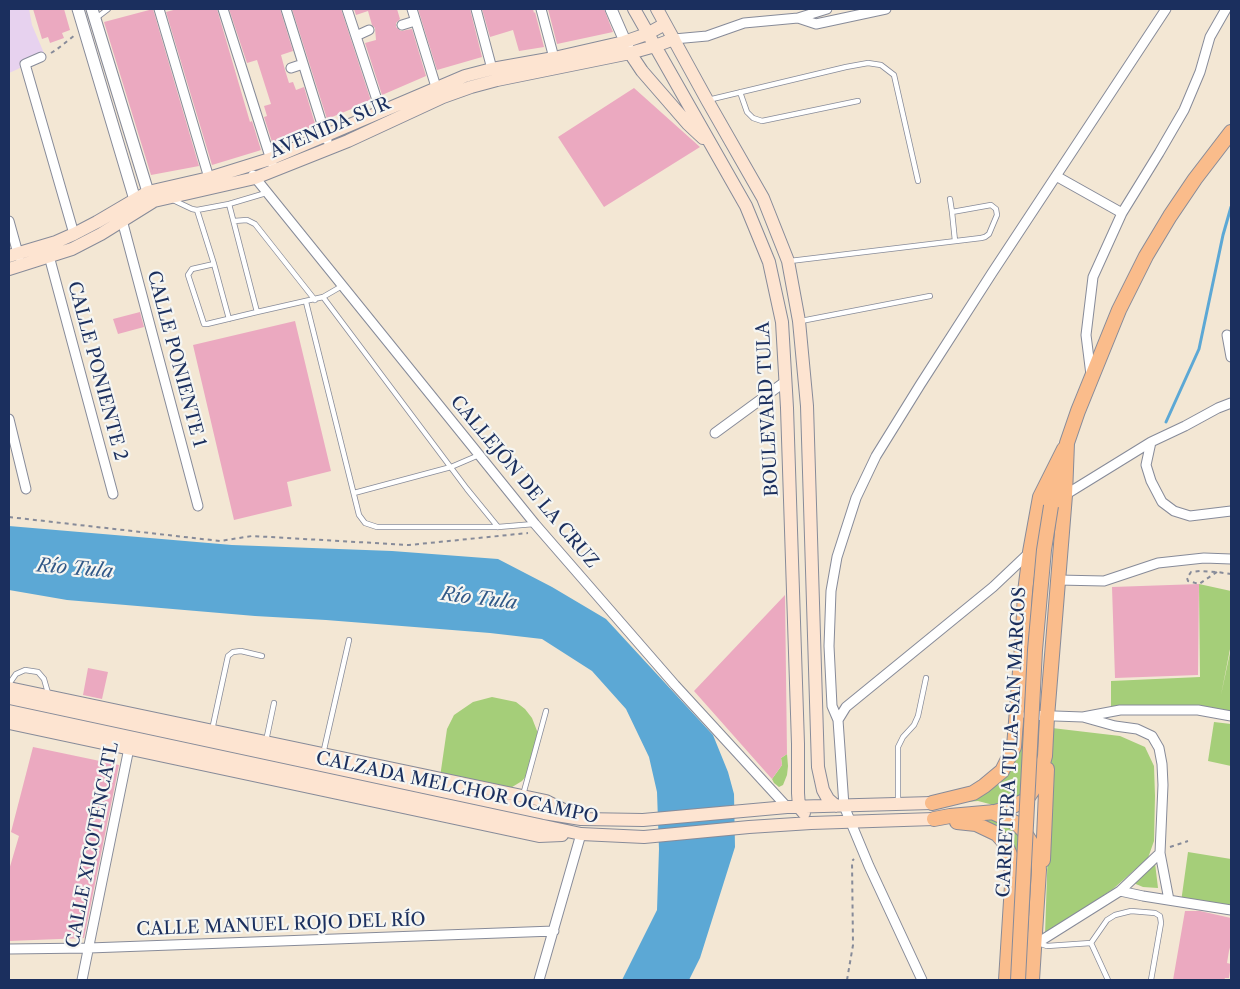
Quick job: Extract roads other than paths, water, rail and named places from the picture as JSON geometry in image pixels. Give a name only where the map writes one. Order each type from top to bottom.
[{"type":"main road","name":"BOULEVARD TULA","points":[[634,9],[746,206],[769,262],[782,322],[786,381],[797,734],[796,768],[802,809]]},
{"type":"main road","name":"BOULEVARD TULA","points":[[657,9],[763,198],[788,261],[799,321],[807,406],[818,767],[820,781],[828,799],[840,806]]},
{"type":"main road","name":"AVENIDA SUR","points":[[9,269],[16,258],[74,234],[151,197],[246,167],[273,164],[330,148],[443,97],[471,87],[627,47],[665,24]]},
{"type":"main road","name":"AVENIDA SUR","points":[[151,197],[168,197],[255,178],[273,164],[324,135],[465,76],[492,69],[554,58],[627,47],[655,46],[674,39]]},
{"type":"main road","points":[[627,47],[642,71],[688,124],[709,142]]},
{"type":"main road","points":[[932,803],[973,792],[984,786],[1002,771],[1014,747],[1025,592],[1040,497],[1067,443],[1119,310],[1146,256],[1195,179],[1231,132]]},
{"type":"main road","name":"AVENIDA SUR","points":[[16,258],[50,256],[79,245],[101,234],[122,220],[138,204]]},
{"type":"main road","points":[[934,819],[995,812],[1019,805],[1026,800],[1038,782],[1045,756],[1058,580],[1057,498],[1067,443]]},
{"type":"main road","name":"CARRETERA TULA-SAN MARCOS","points":[[1018,980],[1035,650],[1043,559],[1057,498]]},
{"type":"main road","points":[[9,688],[50,697],[132,732],[278,780],[539,836],[581,834]]},
{"type":"main road","name":"CALZADA MELCHOR OCAMPO","points":[[9,698],[61,710],[132,732],[292,772],[581,834],[644,837],[749,827],[934,819]]},
{"type":"main road","name":"CALZADA MELCHOR OCAMPO","points":[[9,711],[132,732],[180,735],[544,814],[581,819],[642,820],[746,811],[932,803]]},
{"type":"main road","points":[[154,719],[180,735]]},
{"type":"main road","points":[[9,723],[132,732],[154,719],[546,801],[581,819]]},
{"type":"main road","points":[[1039,870],[1042,864],[1047,764],[1045,756]]},
{"type":"main road","points":[[278,780],[292,772]]},
{"type":"main road","points":[[411,773],[431,789]]},
{"type":"main road","points":[[749,827],[760,821],[802,809],[818,800],[820,781]]},
{"type":"main road","points":[[471,798],[493,790]]},
{"type":"main road","points":[[932,803],[973,807],[995,812],[1016,823],[1023,830],[1035,849],[1039,870],[1036,944],[1032,980]]},
{"type":"main road","points":[[802,809],[831,822]]},
{"type":"main road","points":[[445,816],[480,812]]},
{"type":"main road","points":[[934,819],[976,824],[996,834],[1005,843],[1011,857],[1012,885],[1006,980]]},
{"type":"main road","points":[[1012,885],[1020,878],[1026,878],[1033,883],[1037,892]]},
{"type":"street","points":[[78,9],[82,29],[138,204]]},
{"type":"street","points":[[159,9],[209,178]]},
{"type":"street","points":[[223,9],[273,164]]},
{"type":"street","points":[[286,9],[324,135],[330,148]]},
{"type":"street","points":[[347,9],[381,112]]},
{"type":"street","points":[[412,9],[436,87]]},
{"type":"street","points":[[476,9],[492,69]]},
{"type":"street","points":[[541,9],[554,58]]},
{"type":"street","points":[[611,9],[627,47]]},
{"type":"street","points":[[674,39],[707,36],[744,23],[798,18],[827,9]]},
{"type":"street","points":[[798,18],[816,24],[886,9]]},
{"type":"street","points":[[922,980],[850,822],[840,806],[838,720],[832,706],[829,646],[831,591],[838,557],[856,498],[876,456],[930,369],[1166,9]]},
{"type":"street","points":[[1091,378],[1086,336],[1093,276],[1122,213],[1184,110],[1200,72],[1210,37],[1226,9]]},
{"type":"street","points":[[93,14],[151,197]]},
{"type":"street","points":[[402,25],[415,21]]},
{"type":"street","points":[[356,36],[369,30]]},
{"type":"street","points":[[41,56],[25,64],[74,234]]},
{"type":"street","points":[[291,68],[303,64]]},
{"type":"street","name":"CALLEJÓN DE LA CRUZ","points":[[246,167],[535,524],[675,685],[802,809]]},
{"type":"street","points":[[1056,176],[1122,213]]},
{"type":"street","name":"CALLE PONIENTE 1","points":[[122,220],[198,506]]},
{"type":"street","points":[[9,221],[16,258]]},
{"type":"street","name":"CALLE PONIENTE 2","points":[[50,256],[113,494]]},
{"type":"street","points":[[1227,334],[1231,357]]},
{"type":"street","points":[[715,433],[786,381]]},
{"type":"street","points":[[1040,497],[1057,498],[1151,442],[1231,403]]},
{"type":"street","points":[[9,419],[26,489]]},
{"type":"street","points":[[1151,442],[1146,465],[1151,481],[1162,502],[1174,511],[1190,516],[1231,511]]},
{"type":"street","points":[[838,720],[846,707],[994,587],[1030,552]]},
{"type":"street","points":[[1058,580],[1104,581],[1158,563],[1204,558],[1231,559]]},
{"type":"street","points":[[813,592],[831,591]]},
{"type":"street","points":[[1018,700],[1021,709],[1026,715],[1082,717],[1120,710],[1198,710],[1231,716]]},
{"type":"street","points":[[1082,717],[1115,726],[1137,729],[1152,736],[1159,748],[1163,785],[1160,853],[1169,900]]},
{"type":"street","name":"CALLE XICOTÉNCATL","points":[[82,980],[132,732]]},
{"type":"street","points":[[539,980],[581,834]]},
{"type":"street","points":[[1036,944],[1120,891],[1160,853]]},
{"type":"street","points":[[1120,891],[1231,910]]},
{"type":"street","name":"CALLE MANUEL ROJO DEL RÍO","points":[[9,949],[89,948],[554,931]]},
{"type":"lane","points":[[82,29],[93,14],[108,9]]},
{"type":"lane","points":[[707,100],[846,67],[868,63],[881,65],[894,75],[918,181]]},
{"type":"lane","points":[[740,92],[747,112],[753,118],[762,121],[858,101]]},
{"type":"lane","points":[[168,197],[198,210],[229,204],[267,193]]},
{"type":"lane","points":[[950,199],[955,241]]},
{"type":"lane","points":[[229,204],[257,312]]},
{"type":"lane","points":[[788,261],[985,237],[989,234],[997,215],[996,209],[991,205],[952,212]]},
{"type":"lane","points":[[198,210],[229,319]]},
{"type":"lane","points":[[234,221],[247,220],[255,224],[315,300]]},
{"type":"lane","points":[[214,264],[192,269],[188,275],[204,324],[315,300],[342,286]]},
{"type":"lane","points":[[799,321],[930,296]]},
{"type":"lane","points":[[324,297],[498,527]]},
{"type":"lane","points":[[306,302],[359,514],[365,524],[377,527],[498,527],[535,524]]},
{"type":"lane","points":[[354,493],[451,467],[480,455]]},
{"type":"lane","points":[[323,754],[349,640]]},
{"type":"lane","points":[[212,731],[228,656],[234,652],[241,651],[262,656]]},
{"type":"lane","points":[[9,684],[16,674],[25,670],[38,672],[44,679],[50,697],[61,710]]},
{"type":"lane","points":[[898,804],[898,747],[914,725],[918,716],[926,678]]},
{"type":"lane","points":[[265,742],[274,703]]},
{"type":"lane","points":[[523,796],[546,711]]},
{"type":"lane","points":[[1091,944],[1107,920],[1115,916],[1130,911],[1155,913],[1160,916],[1161,923],[1151,980]]},
{"type":"lane","points":[[1036,944],[1048,946],[1091,944]]},
{"type":"lane","points":[[1091,944],[1108,980]]},
{"type":"water","name":"Río Tula","points":[[9,526],[232,545],[392,551],[498,559],[552,587],[606,619],[713,735],[728,772],[734,794],[735,847],[700,958],[689,980],[622,980],[657,910],[659,849],[657,792],[649,757],[626,709],[592,671],[542,639],[490,633],[67,600],[9,590]]},
{"type":"waterway","points":[[1166,422],[1199,349],[1223,235],[1231,207]]}]
